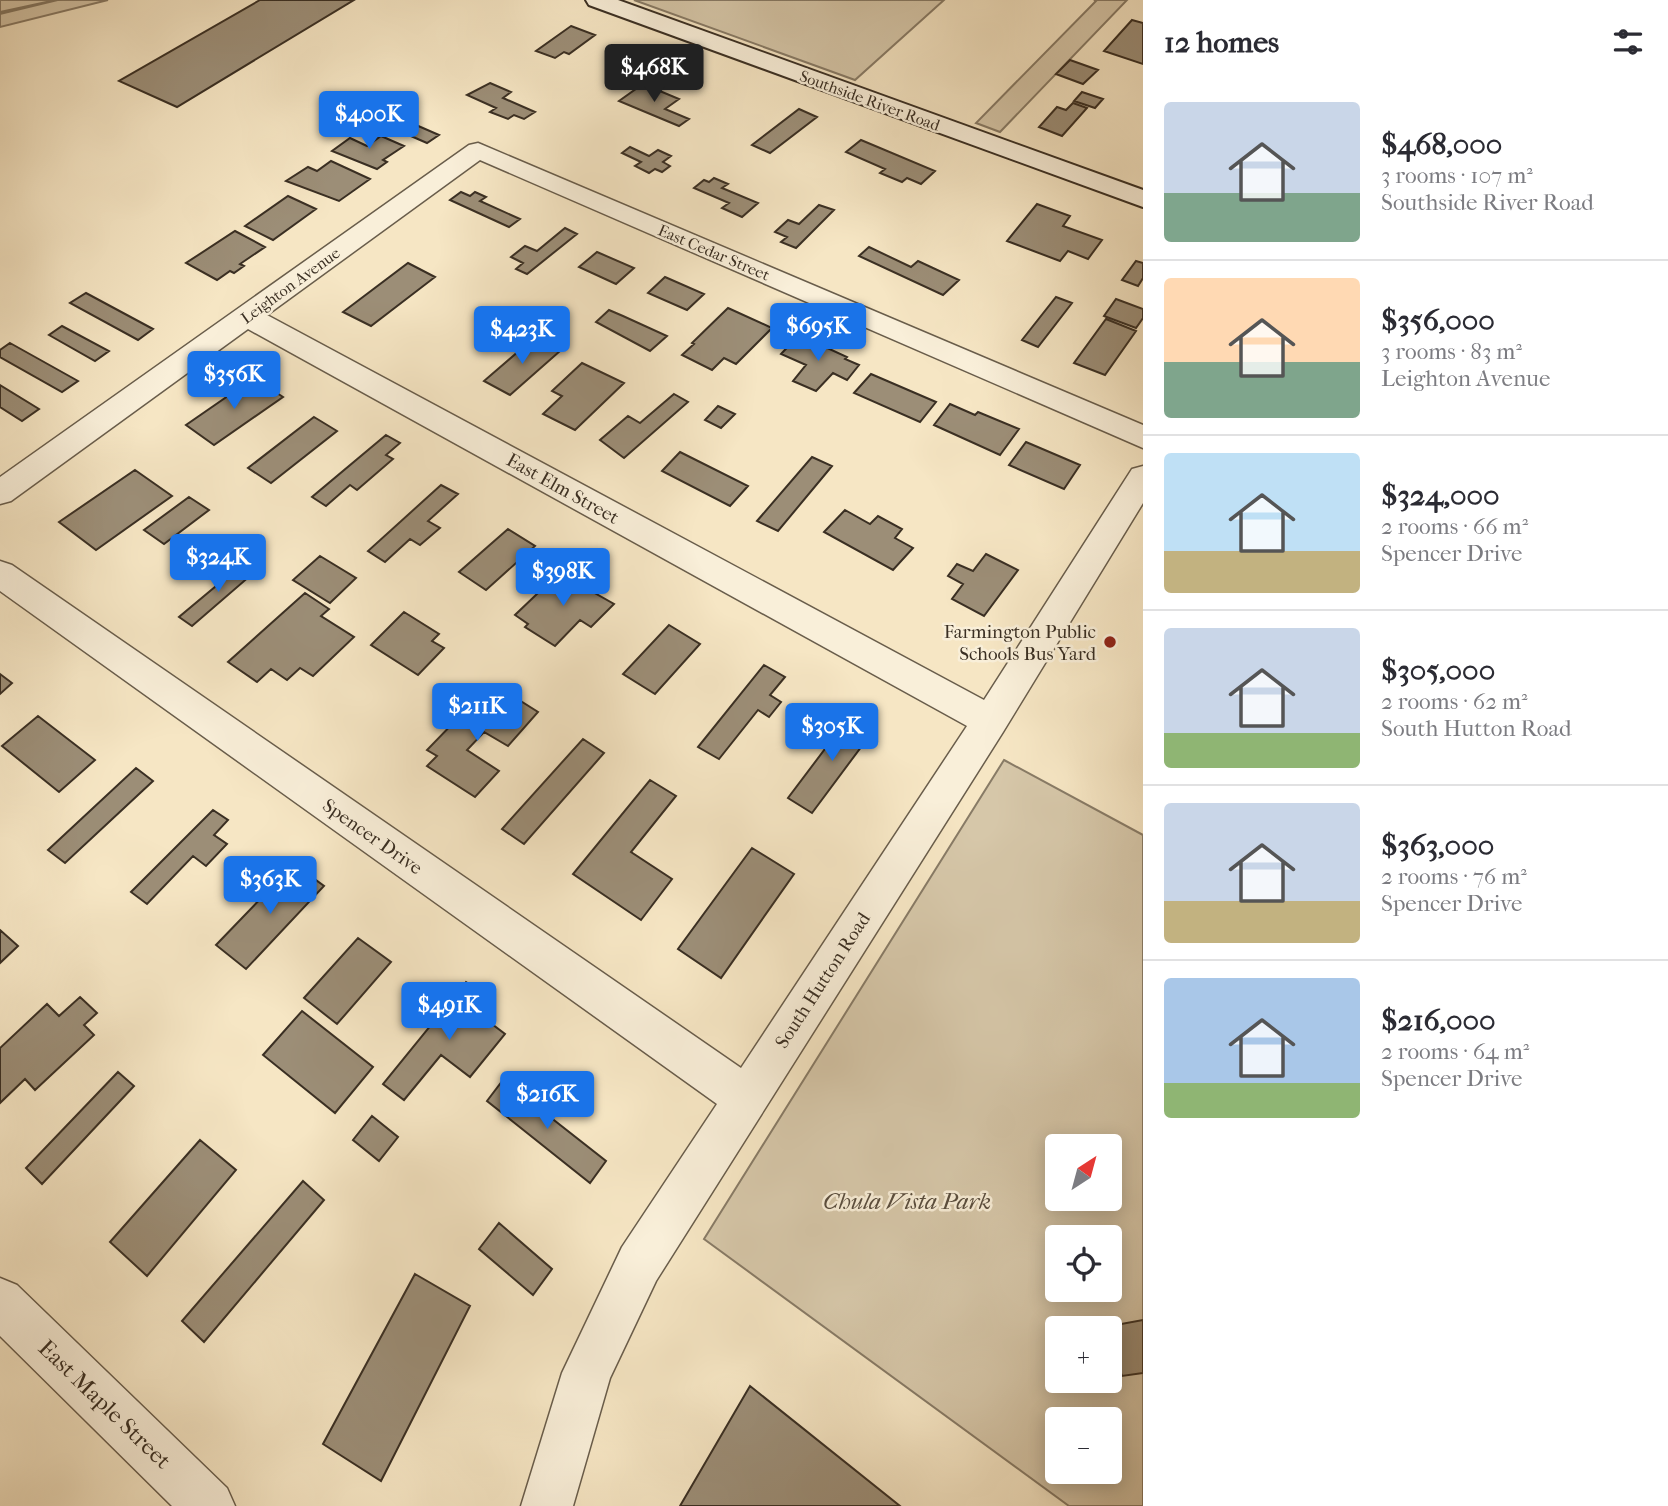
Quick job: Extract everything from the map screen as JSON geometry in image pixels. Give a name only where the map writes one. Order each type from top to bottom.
[{"type":"main road","name":"Southside River Road","points":[[597,0],[1143,199]]},
{"type":"street","name":"Leighton Avenue","points":[[0,494],[478,150]]},
{"type":"street","name":"East Cedar Street","points":[[478,150],[1143,437]]},
{"type":"street","name":"East Elm Street","points":[[246,316],[990,721]]},
{"type":"street","name":"South Hutton Road","points":[[547,1506],[587,1373],[639,1264],[990,721],[1143,477]]},
{"type":"street","name":"Spencer Drive","points":[[0,574],[746,1098]]},
{"type":"street","name":"East Maple Street","points":[[0,1302],[209,1506]]},
{"type":"green space","points":[[0,0],[108,0],[0,27]]},
{"type":"green space","points":[[634,0],[944,0],[855,80]]},
{"type":"green space","points":[[1094,0],[1127,0],[1000,132],[976,123],[1096,1]]},
{"type":"green space","name":"Chula Vista Park","points":[[1004,760],[1143,835],[1143,1506],[1069,1506],[704,1239]]},
{"type":"building","points":[[260,0],[354,0],[177,107],[119,81]]},
{"type":"building","points":[[1132,20],[1143,23],[1143,64],[1104,51]]},
{"type":"building","points":[[571,26],[595,35],[569,54],[564,52],[555,58],[536,51]]},
{"type":"building","points":[[1070,60],[1098,70],[1083,84],[1056,74]]},
{"type":"building","points":[[490,83],[511,92],[503,98],[535,112],[524,119],[514,115],[508,119],[490,112],[496,108],[467,95]]},
{"type":"building","points":[[643,84],[679,99],[665,109],[689,119],[679,126],[619,101]]},
{"type":"building","points":[[1082,92],[1103,99],[1095,108],[1074,101]]},
{"type":"building","points":[[1073,103],[1087,108],[1062,136],[1039,127],[1057,107],[1066,110]]},
{"type":"building","points":[[799,109],[817,117],[770,153],[752,145]]},
{"type":"building","points":[[393,115],[439,135],[427,143],[381,123]]},
{"type":"building","points":[[381,136],[404,146],[383,160],[387,162],[377,169],[332,151],[350,138],[367,146]]},
{"type":"building","points":[[861,140],[935,171],[921,184],[907,178],[902,182],[880,173],[885,169],[846,152]]},
{"type":"building","points":[[630,147],[649,156],[658,150],[671,156],[663,162],[670,166],[662,172],[655,169],[649,173],[635,166],[641,162],[622,153]]},
{"type":"building","points":[[331,161],[370,179],[339,201],[286,181],[308,167],[317,171]]},
{"type":"building","points":[[714,178],[728,184],[722,188],[758,203],[742,217],[722,208],[729,203],[694,188],[704,180],[709,182]]},
{"type":"building","points":[[461,192],[470,196],[475,192],[486,197],[480,201],[520,219],[509,227],[450,200]]},
{"type":"building","points":[[288,196],[316,209],[273,240],[245,226]]},
{"type":"building","points":[[1037,204],[1070,216],[1063,226],[1102,240],[1088,259],[1068,251],[1060,261],[1007,241]]},
{"type":"building","points":[[819,205],[834,210],[796,248],[781,242],[787,237],[775,232],[788,220],[799,224]]},
{"type":"building","points":[[565,228],[577,234],[527,274],[516,269],[523,263],[511,257],[525,246],[537,251]]},
{"type":"building","points":[[235,231],[265,247],[240,264],[244,266],[234,273],[230,271],[217,280],[186,263]]},
{"type":"building","points":[[869,247],[911,267],[918,261],[959,280],[943,295],[859,256]]},
{"type":"building","points":[[597,252],[634,268],[616,284],[579,267]]},
{"type":"building","points":[[1136,261],[1143,263],[1143,278],[1138,286],[1122,280]]},
{"type":"building","points":[[408,263],[435,277],[371,326],[343,312]]},
{"type":"building","points":[[665,277],[704,294],[687,310],[648,293]]},
{"type":"building","points":[[86,293],[153,329],[138,340],[70,303]]},
{"type":"building","points":[[1056,297],[1072,303],[1038,347],[1022,340]]},
{"type":"building","points":[[1116,299],[1143,309],[1143,318],[1136,328],[1104,316]]},
{"type":"building","points":[[728,308],[772,328],[736,364],[724,358],[712,370],[682,355],[694,344],[692,343]]},
{"type":"building","points":[[609,310],[667,336],[650,351],[596,322]]},
{"type":"building","points":[[1106,319],[1136,331],[1105,375],[1074,363]]},
{"type":"building","points":[[62,326],[109,351],[95,361],[49,335]]},
{"type":"building","points":[[799,335],[859,365],[847,380],[833,373],[816,391],[793,381],[806,365],[781,354]]},
{"type":"building","points":[[534,338],[560,351],[510,395],[484,381]]},
{"type":"building","points":[[10,343],[78,381],[62,392],[0,357],[0,350]]},
{"type":"building","points":[[582,363],[624,383],[575,430],[543,414],[562,396],[552,391]]},
{"type":"building","points":[[871,374],[936,402],[920,422],[854,393]]},
{"type":"building","points":[[254,378],[283,397],[214,445],[186,425]]},
{"type":"building","points":[[0,385],[39,409],[22,421],[0,407]]},
{"type":"building","points":[[674,394],[688,402],[624,458],[600,440],[628,416],[640,423]]},
{"type":"building","points":[[950,404],[1019,429],[1000,455],[934,425]]},
{"type":"building","points":[[718,406],[735,414],[721,428],[705,420]]},
{"type":"building","points":[[314,417],[337,431],[271,483],[248,468]]},
{"type":"building","points":[[386,435],[400,443],[386,455],[393,459],[357,490],[350,485],[326,506],[312,497]]},
{"type":"building","points":[[1026,442],[1080,465],[1064,489],[1009,465]]},
{"type":"building","points":[[680,452],[748,486],[730,506],[662,471]]},
{"type":"building","points":[[812,457],[832,466],[778,531],[757,521]]},
{"type":"building","points":[[135,470],[172,496],[96,550],[59,522]]},
{"type":"building","points":[[441,485],[458,494],[428,521],[440,528],[420,545],[410,539],[385,562],[368,551]]},
{"type":"building","points":[[189,497],[209,510],[164,544],[144,530]]},
{"type":"building","points":[[845,510],[870,524],[878,516],[902,529],[895,538],[913,548],[893,570],[824,532]]},
{"type":"building","points":[[508,529],[535,546],[486,590],[459,572]]},
{"type":"building","points":[[986,554],[1018,570],[984,616],[952,599],[963,584],[948,576],[957,564],[973,571]]},
{"type":"building","points":[[320,556],[356,578],[330,603],[293,580]]},
{"type":"building","points":[[246,561],[258,569],[192,626],[179,617]]},
{"type":"building","points":[[560,572],[580,584],[584,581],[597,588],[593,592],[614,604],[591,627],[580,620],[555,646],[525,627],[528,624],[515,615]]},
{"type":"building","points":[[305,593],[329,609],[321,616],[354,637],[313,676],[300,668],[287,680],[271,669],[257,682],[228,662]]},
{"type":"building","points":[[404,612],[439,634],[432,641],[444,648],[418,675],[371,645]]},
{"type":"building","points":[[669,625],[700,644],[655,694],[623,674]]},
{"type":"building","points":[[764,665],[785,677],[770,695],[781,702],[769,717],[758,710],[719,759],[698,747]]},
{"type":"building","points":[[0,674],[12,683],[0,694]]},
{"type":"building","points":[[492,697],[511,708],[519,700],[538,712],[508,746],[484,732],[467,750],[499,771],[475,797],[427,766],[437,756],[427,750],[459,717],[468,722]]},
{"type":"building","points":[[852,713],[876,727],[812,813],[788,798]]},
{"type":"building","points":[[38,716],[95,760],[59,792],[2,746]]},
{"type":"building","points":[[583,739],[604,753],[524,844],[502,829]]},
{"type":"building","points":[[136,768],[153,781],[65,863],[48,850]]},
{"type":"building","points":[[650,780],[676,796],[631,852],[672,879],[641,920],[573,874]]},
{"type":"building","points":[[213,810],[228,820],[214,835],[227,844],[206,866],[193,856],[147,904],[131,892]]},
{"type":"building","points":[[752,848],[794,874],[721,978],[678,949]]},
{"type":"building","points":[[294,864],[324,886],[246,969],[216,945]]},
{"type":"building","points":[[0,930],[18,946],[0,963]]},
{"type":"building","points":[[358,938],[391,962],[337,1024],[304,998]]},
{"type":"building","points":[[466,982],[488,997],[476,1012],[505,1034],[470,1077],[441,1055],[404,1100],[383,1084]]},
{"type":"building","points":[[80,997],[97,1013],[84,1025],[94,1035],[35,1090],[25,1079],[0,1103],[0,1048],[47,1004],[59,1016]]},
{"type":"building","points":[[302,1011],[373,1067],[335,1113],[263,1055]]},
{"type":"building","points":[[118,1072],[134,1086],[42,1184],[26,1168]]},
{"type":"building","points":[[503,1080],[606,1161],[590,1183],[487,1101]]},
{"type":"building","points":[[372,1116],[398,1137],[379,1161],[353,1140]]},
{"type":"building","points":[[200,1140],[236,1170],[147,1276],[110,1242]]},
{"type":"building","points":[[303,1181],[324,1200],[204,1342],[182,1321]]},
{"type":"building","points":[[499,1223],[552,1269],[533,1295],[479,1249]]},
{"type":"building","points":[[415,1274],[470,1306],[381,1481],[323,1444]]},
{"type":"building","points":[[1143,1320],[1143,1373],[1122,1376],[1122,1324]]},
{"type":"building","points":[[750,1386],[900,1506],[680,1506]]},
{"type":"waterway","points":[[0,13],[59,0]]},
{"type":"place","name":"Farmington Public Schools Bus Yard","points":[[1110,642]]}]
